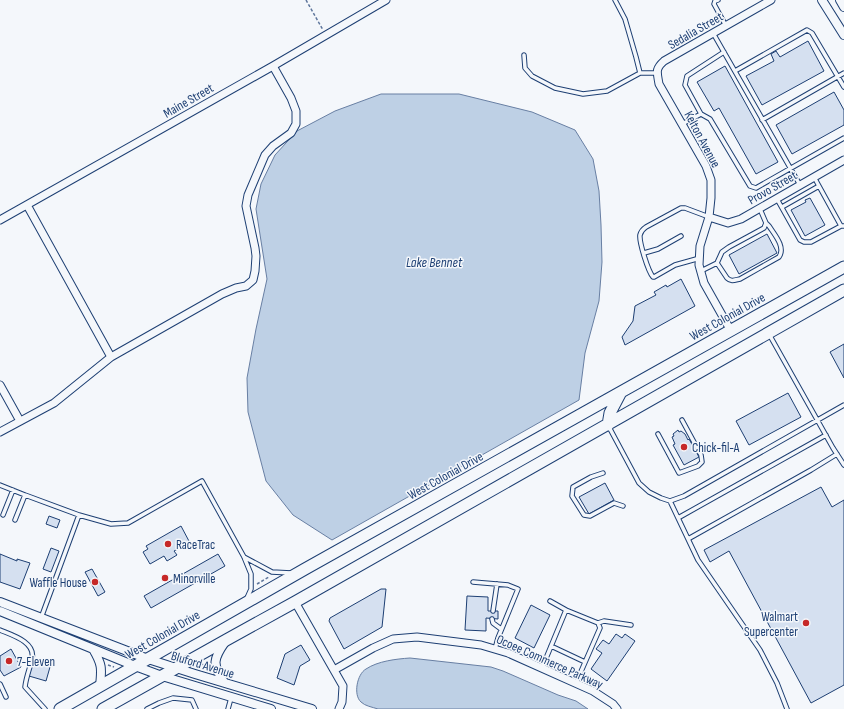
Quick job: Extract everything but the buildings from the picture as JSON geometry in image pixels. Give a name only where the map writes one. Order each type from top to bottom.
[{"type":"highway","name":"West Colonial Drive","points":[[60,709],[305,569],[844,267]]},
{"type":"highway","points":[[103,709],[295,602],[844,290]]},
{"type":"highway","points":[[608,425],[610,413],[622,391]]},
{"type":"street","name":"Maine Street","points":[[0,220],[273,66],[386,0]]},
{"type":"street","name":"Sedalia Street","points":[[657,74],[659,66],[664,61],[771,0]]},
{"type":"street","points":[[822,0],[844,35]]},
{"type":"street","points":[[840,0],[844,7]]},
{"type":"street","points":[[0,432],[54,403],[111,357],[222,294],[236,288],[246,286],[253,280],[256,256],[246,206],[248,195],[265,155],[273,146],[291,133],[296,124],[296,111],[291,98],[273,66]]},
{"type":"street","name":"Kelton Avenue","points":[[657,74],[659,84],[706,166],[711,180],[709,217],[700,246],[699,265],[704,284],[731,331]]},
{"type":"street","name":"Provo Street","points":[[709,217],[728,223],[741,220],[844,160]]},
{"type":"street","points":[[28,205],[111,357]]},
{"type":"street","points":[[0,385],[20,421]]},
{"type":"street","name":"Bluford Avenue","points":[[0,602],[148,659],[312,709]]},
{"type":"street","points":[[295,602],[343,686],[342,702],[339,709]]},
{"type":"street","name":"Bluford Avenue","points":[[1,613],[162,676],[271,709]]},
{"type":"street","name":"Ocoee Commerce Parkway","points":[[334,670],[373,648],[393,639],[417,637],[481,645],[508,653],[593,691],[613,704],[617,709]]},
{"type":"street","points":[[224,682],[217,673],[215,666],[216,654],[228,639]]},
{"type":"street","points":[[93,649],[100,661],[102,671],[100,686]]},
{"type":"lane","points":[[615,0],[624,19],[640,73]]},
{"type":"lane","points":[[718,0],[714,4],[726,26]]},
{"type":"lane","points":[[734,71],[807,30],[812,33],[844,87]]},
{"type":"lane","points":[[713,33],[800,185]]},
{"type":"lane","points":[[724,52],[687,76],[685,85],[701,114],[710,119],[750,186],[756,188],[844,138]]},
{"type":"lane","points":[[524,55],[525,68],[532,76],[555,88],[583,94],[607,91],[640,73],[657,74]]},
{"type":"lane","points":[[762,120],[844,73]]},
{"type":"lane","points":[[682,124],[701,114]]},
{"type":"lane","points":[[777,199],[800,240],[804,242],[811,242],[842,226],[814,177]]},
{"type":"lane","points":[[782,208],[819,186]]},
{"type":"lane","points":[[700,258],[675,265],[652,277],[645,262],[640,236],[643,229],[681,208],[685,208],[709,217]]},
{"type":"lane","points":[[717,263],[727,278],[732,281],[740,279],[781,255],[782,248],[766,223],[760,209]]},
{"type":"lane","points":[[701,271],[717,263],[722,252],[764,228],[766,223]]},
{"type":"lane","points":[[644,253],[658,249],[681,236]]},
{"type":"lane","points":[[768,334],[844,465]]},
{"type":"lane","points":[[608,425],[639,483],[649,492],[670,501],[684,496],[844,405]]},
{"type":"lane","points":[[658,434],[679,473],[698,466],[702,462],[702,455],[682,420]]},
{"type":"lane","points":[[678,518],[826,435]]},
{"type":"lane","points":[[688,539],[837,454]]},
{"type":"lane","points":[[604,473],[591,477],[573,487],[572,496],[584,515],[590,516],[614,503],[623,506]]},
{"type":"lane","points":[[0,485],[79,515],[111,524],[128,523],[202,481],[244,557],[251,574],[251,589],[244,604]]},
{"type":"lane","points":[[3,515],[13,490]]},
{"type":"lane","points":[[15,520],[25,495]]},
{"type":"lane","points":[[670,501],[698,560],[760,650],[787,709]]},
{"type":"lane","points":[[41,618],[79,515]]},
{"type":"lane","points":[[244,557],[272,572],[293,573],[305,569]]},
{"type":"lane","points":[[473,582],[508,585],[518,589],[501,629],[495,649]]},
{"type":"lane","points":[[493,611],[497,584]]},
{"type":"lane","points":[[550,601],[566,610],[598,623],[604,621],[631,625]]},
{"type":"lane","points":[[542,668],[566,610]]},
{"type":"lane","points":[[492,619],[493,622],[501,629]]},
{"type":"lane","points":[[576,684],[600,628],[598,623]]},
{"type":"lane","points":[[0,630],[21,639],[31,648],[32,657],[25,687],[45,709]]},
{"type":"lane","points":[[551,646],[585,662]]},
{"type":"lane","points":[[0,684],[6,697]]},
{"type":"lane","points":[[228,709],[232,697]]},
{"type":"lane","points":[[147,709],[173,698],[192,700],[196,709]]},
{"type":"path","points":[[306,0],[325,35]]},
{"type":"path","points":[[257,584],[272,575]]},
{"type":"path","points":[[202,664],[207,667],[203,670]]},
{"type":"path","points":[[105,665],[114,667]]},
{"type":"water","name":"Lake Bennet","points":[[381,94],[459,94],[532,112],[575,130],[593,159],[599,191],[602,262],[599,301],[585,353],[579,400],[332,540],[293,515],[266,481],[248,412],[247,378],[267,279],[256,209],[261,184],[275,155],[297,131],[335,111]]},
{"type":"water","points":[[410,658],[491,667],[576,701],[588,709],[378,709],[361,702],[357,695],[357,685],[360,675],[366,669],[382,662]]},
{"type":"place","name":"Chick-fil-A","points":[[684,447]]},
{"type":"place","name":"RaceTrac","points":[[168,544]]},
{"type":"place","name":"Minorville","points":[[165,578]]},
{"type":"place","name":"Waffle House","points":[[95,582]]},
{"type":"place","name":"Walmart Supercenter","points":[[806,623]]},
{"type":"place","name":"7-Eleven","points":[[9,661]]}]
